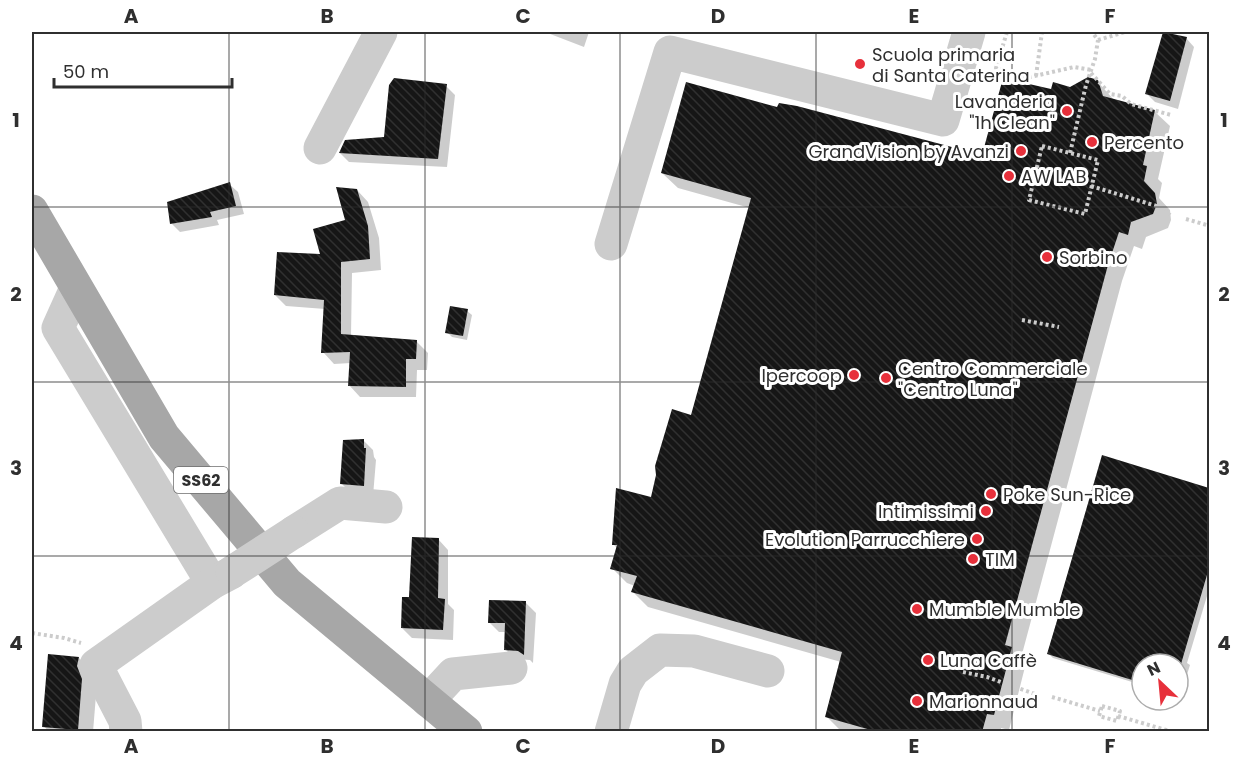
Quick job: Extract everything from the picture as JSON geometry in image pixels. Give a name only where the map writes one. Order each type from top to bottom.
[{"type":"main road","name":"SS62","points":[[32,211],[164,436],[287,583],[466,732]]},
{"type":"main road","name":"SS62","points":[[428,701],[489,732]]},
{"type":"street","points":[[320,148],[381,32]]},
{"type":"street","points":[[611,244],[670,52],[943,120],[969,32]]},
{"type":"street","points":[[76,288],[58,328],[222,577]]},
{"type":"street","points":[[126,732],[125,721],[96,665],[222,577],[340,503],[386,507]]},
{"type":"street","points":[[611,732],[625,684],[633,671],[660,650],[694,651],[768,670]]},
{"type":"street","points":[[428,701],[453,674],[511,668]]},
{"type":"street","points":[[621,700],[628,732]]},
{"type":"path","points":[[1007,32],[996,68],[1026,78],[1074,67],[1091,72],[1110,94],[1122,96],[1131,104],[1171,115]]},
{"type":"path","points":[[1036,76],[1042,32]]},
{"type":"path","points":[[1070,153],[1098,40],[1092,32]]},
{"type":"path","points":[[1098,40],[1125,32]]},
{"type":"path","points":[[1042,147],[1098,160],[1091,186],[1085,214],[1029,200],[1042,147]]},
{"type":"path","points":[[1091,186],[1163,208],[1170,215]]},
{"type":"path","points":[[1186,219],[1209,226]]},
{"type":"path","points":[[1023,320],[1059,327]]},
{"type":"path","points":[[32,633],[85,644],[96,665]]},
{"type":"path","points":[[963,672],[987,677],[1035,694]]},
{"type":"path","points":[[1052,697],[1100,711]]},
{"type":"path","points":[[1101,706],[1120,711],[1118,716],[1117,721],[1099,716],[1101,706]]},
{"type":"path","points":[[1118,716],[1173,732]]},
{"type":"building","points":[[1163,32],[1187,37],[1170,101],[1145,94]]},
{"type":"building","points":[[1088,77],[1098,80],[1103,96],[1155,110],[1143,165],[1147,166],[1144,181],[1155,193],[1157,204],[1153,214],[1131,222],[1128,235],[1119,232],[1108,265],[1005,645],[1012,647],[994,715],[987,714],[982,732],[878,732],[825,717],[842,652],[631,592],[637,576],[610,569],[617,545],[612,545],[616,488],[651,497],[656,475],[655,466],[672,409],[691,415],[751,198],[661,173],[686,82],[777,107],[779,103],[797,106],[982,155],[1003,78],[1051,89],[1053,82],[1070,87]]},
{"type":"building","points":[[394,78],[447,84],[438,159],[339,153],[345,140],[384,137],[389,85]]},
{"type":"building","points":[[230,182],[236,206],[210,212],[212,217],[170,224],[167,202]]},
{"type":"building","points":[[336,187],[357,189],[368,226],[370,259],[341,262],[341,334],[417,340],[416,359],[406,359],[406,387],[348,386],[350,352],[321,353],[324,300],[274,295],[277,252],[320,254],[313,229],[345,220]]},
{"type":"building","points":[[450,306],[468,309],[463,336],[445,333]]},
{"type":"building","points":[[364,439],[364,448],[366,448],[364,486],[340,484],[343,440]]},
{"type":"building","points":[[1102,455],[1209,488],[1209,568],[1184,652],[1130,652],[1130,679],[1047,654],[1062,604],[1059,603]]},
{"type":"building","points":[[412,537],[439,538],[438,598],[445,599],[443,630],[401,628],[402,597],[409,597]]},
{"type":"building","points":[[489,600],[526,601],[524,655],[518,651],[504,650],[505,623],[488,623]]},
{"type":"building","points":[[48,654],[79,657],[77,666],[82,679],[78,730],[42,727]]},
{"type":"place","name":"Scuola primaria di Santa Caterina","points":[[860,64]]},
{"type":"place","name":"Lavanderia \"1h Clean\"","points":[[1067,111]]},
{"type":"place","name":"Percento","points":[[1092,142]]},
{"type":"place","name":"GrandVision by Avanzi","points":[[1021,151]]},
{"type":"place","name":"AW LAB","points":[[1009,176]]},
{"type":"place","name":"Sorbino","points":[[1047,257]]},
{"type":"place","name":"Ipercoop","points":[[854,375]]},
{"type":"place","name":"Centro Commerciale \"Centro Luna\"","points":[[886,378]]},
{"type":"place","name":"Poke Sun-Rice","points":[[991,494]]},
{"type":"place","name":"Intimissimi","points":[[986,511]]},
{"type":"place","name":"Evolution Parrucchiere","points":[[977,539]]},
{"type":"place","name":"TIM","points":[[973,559]]},
{"type":"place","name":"Mumble Mumble","points":[[917,609]]},
{"type":"place","name":"Luna Caffè","points":[[928,660]]},
{"type":"place","name":"Marionnaud","points":[[917,701]]}]
